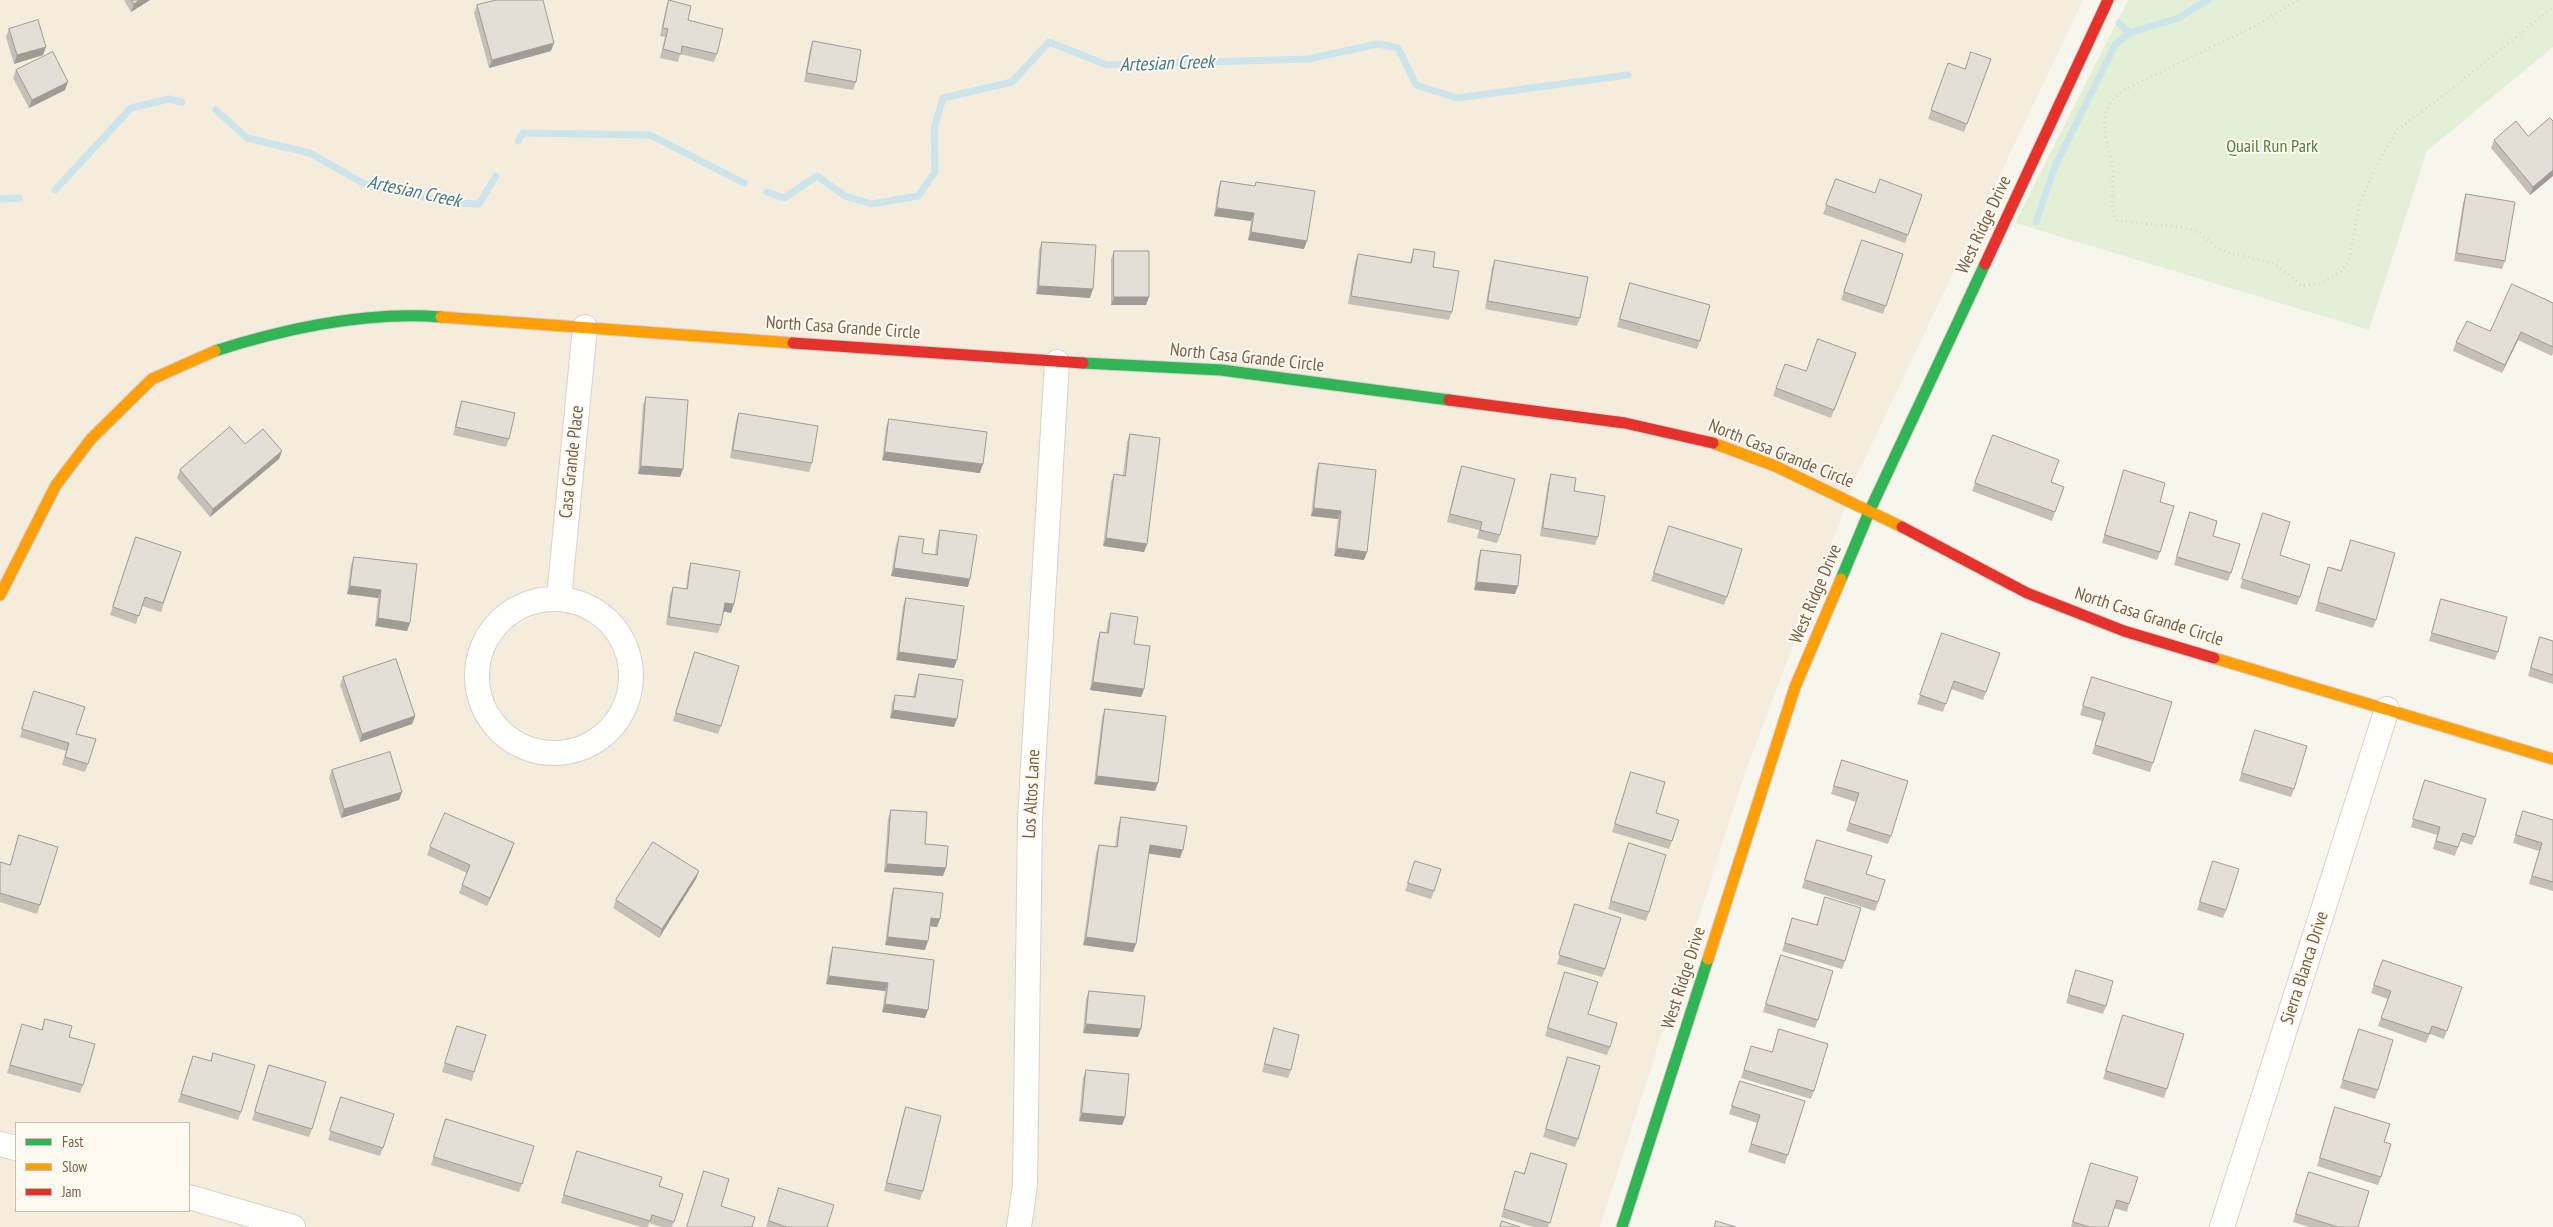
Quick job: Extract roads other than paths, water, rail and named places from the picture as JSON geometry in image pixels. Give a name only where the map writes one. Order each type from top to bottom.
[{"type":"street","name":"West Ridge Drive","points":[[1622,1227],[1795,687],[1870,510],[2108,0]]},
{"type":"street","name":"North Casa Grande Circle","points":[[0,595],[56,485],[97,433],[119,409],[152,379],[216,351],[268,336],[338,321],[420,315],[1057,362],[1221,370],[1625,423],[1702,439],[1775,466],[1870,510],[2027,593],[2124,630],[2553,759]]},
{"type":"street","name":"Casa Grande Place","points":[[559,598],[585,326]]},
{"type":"street","name":"Los Altos Lane","points":[[1019,1227],[1025,1186],[1030,818],[1057,362]]},
{"type":"street","points":[[559,598],[585,604],[607,619],[623,640],[631,666],[630,693],[619,717],[601,737],[578,750],[551,754],[527,749],[506,737],[489,719],[479,697],[476,672],[481,648],[494,627],[512,610],[534,600],[559,598]]},
{"type":"street","name":"Sierra Blanca Drive","points":[[2222,1227],[2387,709]]},
{"type":"street","points":[[0,1144],[15,1148]]},
{"type":"street","points":[[190,1197],[293,1227]]},
{"type":"waterway","points":[[2036,222],[2055,166],[2115,45],[2129,33],[2178,18],[2208,0]]},
{"type":"waterway","points":[[2119,23],[2129,33]]},
{"type":"waterway","name":"Artesian Creek","points":[[767,192],[784,198],[817,176],[845,196],[872,204],[918,196],[935,172],[934,129],[943,98],[1012,82],[1049,42],[1107,65],[1308,59],[1378,44],[1398,48],[1416,85],[1457,98],[1628,75]]},
{"type":"waterway","name":"Artesian Creek","points":[[55,190],[131,108],[169,99],[182,102]]},
{"type":"waterway","name":"Artesian Creek","points":[[216,110],[247,138],[310,153],[368,186],[453,203],[479,204],[496,176]]},
{"type":"waterway","name":"Artesian Creek","points":[[518,141],[523,133],[650,135],[744,183]]},
{"type":"waterway","name":"Artesian Creek","points":[[0,199],[19,198]]},
{"type":"park label","name":"Quail Run Park","points":[[2272,147]]}]
